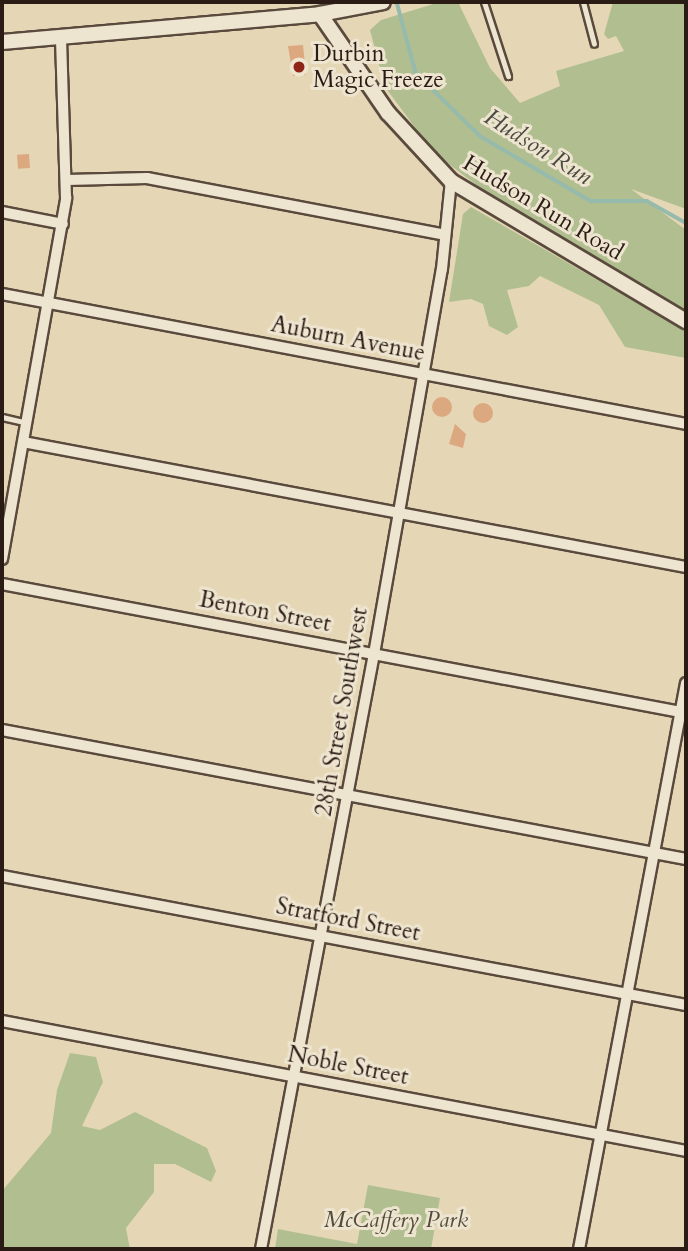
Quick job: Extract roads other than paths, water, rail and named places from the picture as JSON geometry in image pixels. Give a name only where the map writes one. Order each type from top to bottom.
[{"type":"main road","points":[[2,42],[380,3]]},
{"type":"main road","name":"Hudson Run Road","points":[[316,8],[396,123],[451,181],[686,321]]},
{"type":"street","points":[[2,559],[63,224],[67,180],[61,36]]},
{"type":"street","points":[[67,180],[147,178],[445,235]]},
{"type":"street","name":"28th Street Southwest","points":[[261,1249],[374,654],[423,375],[451,181]]},
{"type":"street","points":[[2,212],[63,224]]},
{"type":"street","name":"Auburn Avenue","points":[[2,294],[686,424]]},
{"type":"street","points":[[23,442],[686,567]]},
{"type":"street","name":"Benton Street","points":[[2,584],[684,713]]},
{"type":"street","points":[[579,1248],[654,852],[684,713],[686,683]]},
{"type":"street","points":[[2,730],[686,859]]},
{"type":"street","name":"Stratford Street","points":[[2,876],[686,1005]]},
{"type":"street","name":"Noble Street","points":[[2,1021],[686,1151]]},
{"type":"lane","points":[[487,2],[508,76]]},
{"type":"lane","points":[[583,2],[594,44]]},
{"type":"lane","points":[[2,417],[27,422]]},
{"type":"waterway","name":"Hudson Run","points":[[397,2],[416,73],[480,136],[591,201],[647,201],[686,223]]},
{"type":"place","name":"Durbin Magic Freeze","points":[[299,67]]},
{"type":"park label","name":"McCaffery Park","points":[[396,1220]]}]
